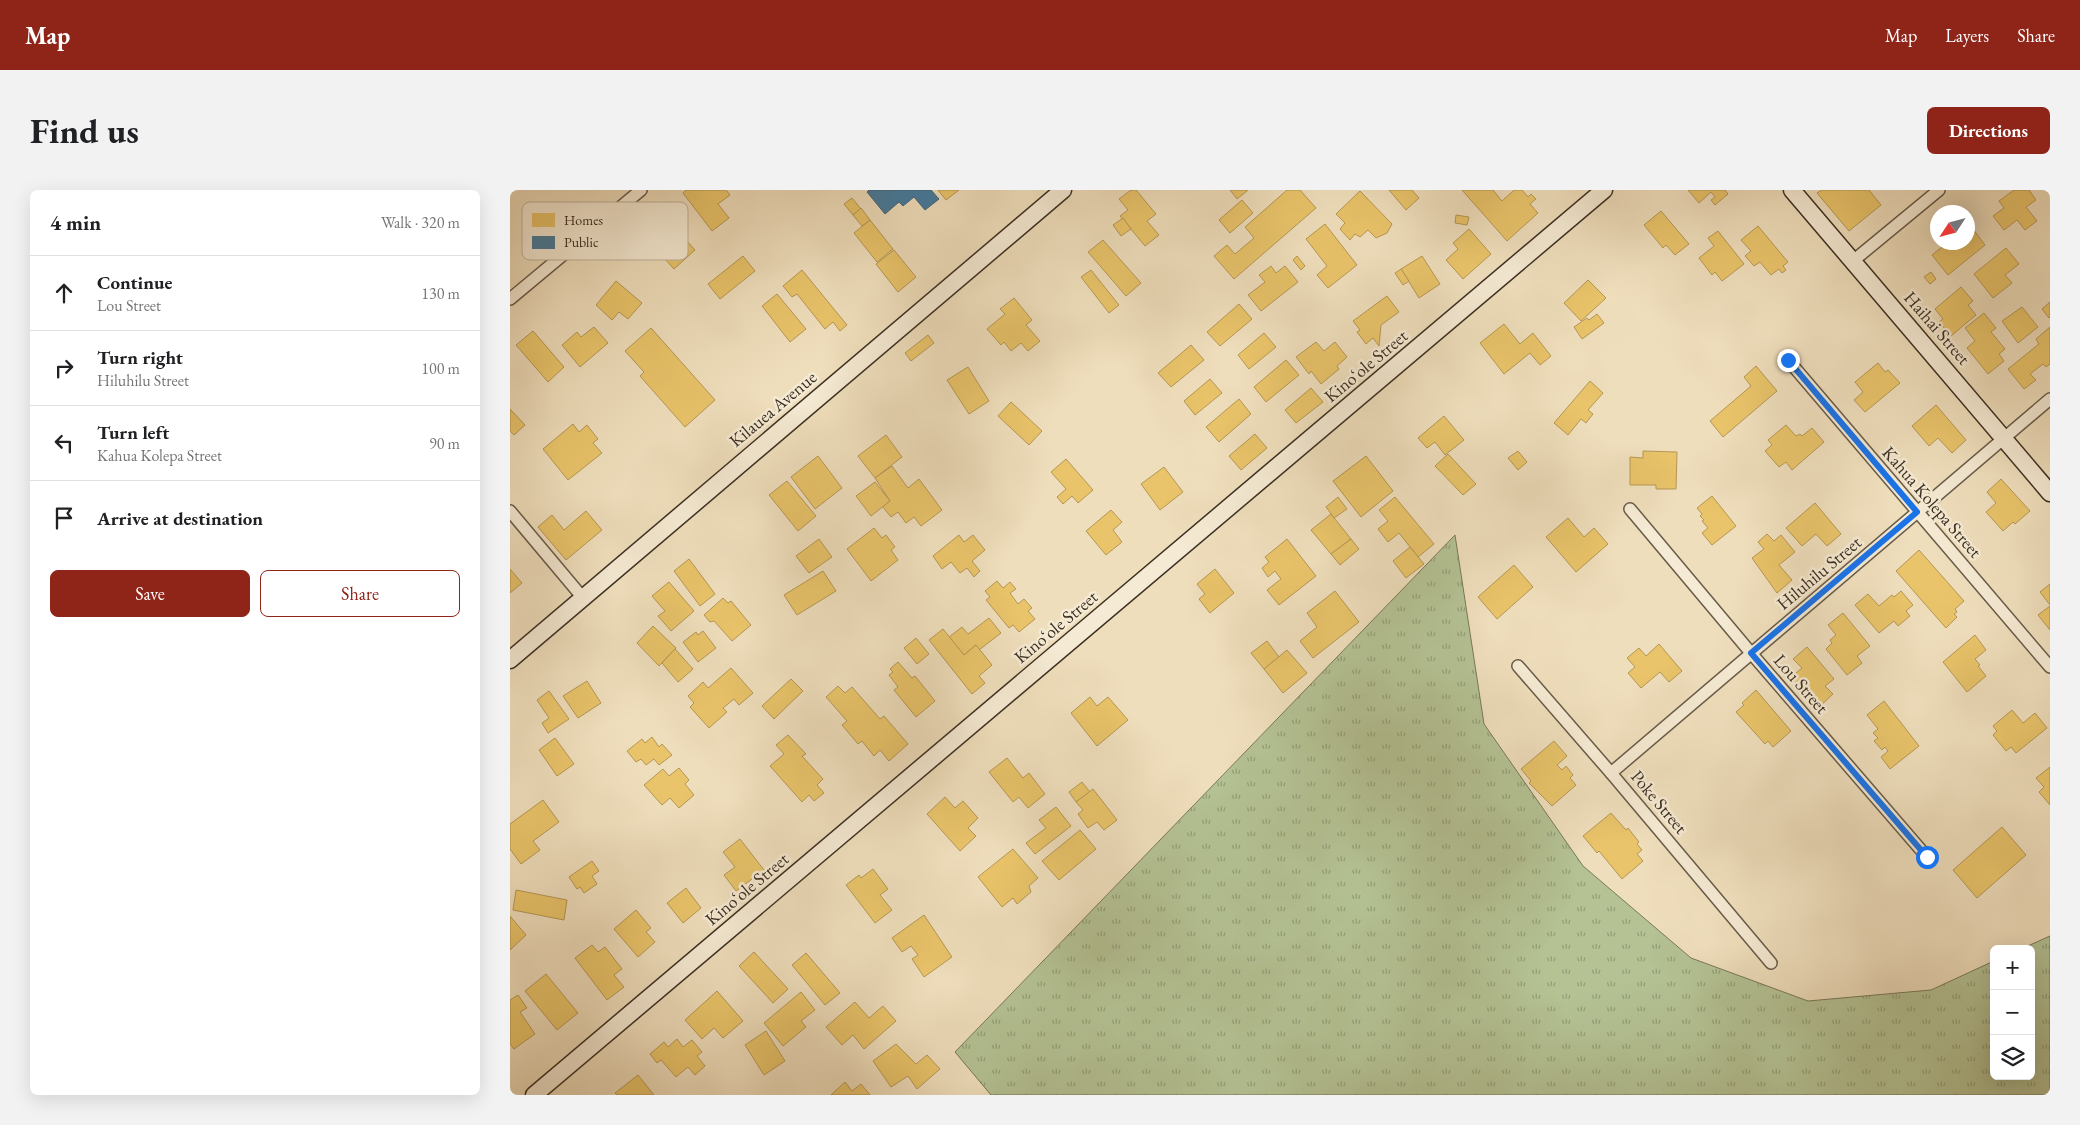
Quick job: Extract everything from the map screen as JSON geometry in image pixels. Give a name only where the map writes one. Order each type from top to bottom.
[{"type":"street","points":[[627,202],[641,190]]},
{"type":"street","name":"Kilauea Avenue","points":[[510,660],[1063,190]]},
{"type":"street","name":"Kinoʻole Street","points":[[534,1095],[1604,190]]},
{"type":"street","name":"Haihai Street","points":[[1792,190],[2050,493]]},
{"type":"street","points":[[1853,261],[1938,190]]},
{"type":"street","points":[[510,299],[557,260]]},
{"type":"street","name":"Kahua Kolepa Street","points":[[1788,360],[2050,667]]},
{"type":"street","name":"Hiluhilu Street","points":[[1611,773],[2050,399]]},
{"type":"street","name":"Lou Street","points":[[1630,509],[1927,857]]},
{"type":"street","points":[[510,511],[583,598]]},
{"type":"street","name":"Poke Street","points":[[1518,666],[1611,773],[1770,963]]},
{"type":"green space","points":[[1455,535],[1484,724],[1583,866],[1691,958],[1808,1001],[1931,990],[1990,963],[1990,1080],[2035,1080],[2035,945],[2030,945],[2050,936],[2050,1095],[991,1095],[955,1052]]},
{"type":"building: Homes","points":[[686,190],[726,190],[730,195],[718,204],[729,218],[712,231],[683,193]]},
{"type":"building: Homes","points":[[938,190],[959,190],[946,200]]},
{"type":"building: Homes","points":[[1131,190],[1136,190],[1156,214],[1147,221],[1159,235],[1145,246],[1120,216],[1128,210],[1119,199]]},
{"type":"building: Homes","points":[[1230,190],[1248,190],[1237,199]]},
{"type":"building: Homes","points":[[1287,190],[1300,190],[1316,208],[1234,279],[1214,256],[1227,245],[1235,254],[1254,238],[1245,227]]},
{"type":"building: Homes","points":[[1389,190],[1412,190],[1419,198],[1406,210]]},
{"type":"building: Homes","points":[[1462,190],[1493,190],[1502,201],[1514,190],[1522,190],[1528,197],[1531,194],[1536,199],[1530,204],[1538,213],[1507,241]]},
{"type":"building: Homes","points":[[1688,190],[1725,190],[1728,194],[1715,205],[1711,200],[1715,197],[1711,192],[1699,203]]},
{"type":"building: Homes","points":[[1822,190],[1869,190],[1881,205],[1849,231],[1817,193]]},
{"type":"building: Homes","points":[[2014,190],[2029,190],[2036,200],[2026,207],[2037,221],[2025,230],[2017,220],[2004,230],[1993,216],[2004,208],[1999,201]]},
{"type":"building: Homes","points":[[1360,191],[1392,224],[1387,233],[1376,238],[1368,230],[1360,237],[1355,234],[1350,240],[1340,229],[1345,223],[1336,214]]},
{"type":"building: Homes","points":[[852,198],[861,209],[853,215],[844,204]]},
{"type":"building: Homes","points":[[1242,200],[1253,213],[1230,233],[1219,220]]},
{"type":"building: Homes","points":[[861,208],[870,220],[862,226],[853,215]]},
{"type":"building: Homes","points":[[1661,211],[1689,244],[1675,255],[1666,245],[1663,248],[1644,225]]},
{"type":"building: Homes","points":[[1456,215],[1469,217],[1467,225],[1455,223]]},
{"type":"building: Homes","points":[[1123,218],[1131,229],[1121,236],[1113,225]]},
{"type":"building: Homes","points":[[870,220],[893,249],[877,262],[854,233]]},
{"type":"building: Homes","points":[[1325,224],[1357,265],[1328,288],[1317,275],[1327,266],[1306,239]]},
{"type":"building: Homes","points":[[1758,226],[1788,262],[1783,266],[1786,270],[1782,273],[1779,269],[1771,275],[1760,262],[1754,266],[1745,256],[1751,251],[1741,240]]},
{"type":"building: Homes","points":[[1469,229],[1491,254],[1463,279],[1446,260],[1458,249],[1453,243]]},
{"type":"building: Homes","points":[[1718,231],[1744,264],[1722,281],[1715,272],[1712,275],[1699,258],[1714,246],[1708,238]]},
{"type":"building: Homes","points":[[1975,232],[1985,245],[1948,275],[1932,255],[1938,250],[1975,250]]},
{"type":"building: Homes","points":[[1103,240],[1141,283],[1126,296],[1088,252]]},
{"type":"building: Homes","points":[[688,242],[695,250],[688,256]]},
{"type":"building: Homes","points":[[2006,248],[2019,264],[2005,275],[2012,283],[1993,298],[1974,274]]},
{"type":"building: Homes","points":[[894,250],[916,277],[898,292],[876,264]]},
{"type":"building: Homes","points":[[743,256],[755,271],[720,299],[708,284]]},
{"type":"building: Homes","points":[[1297,256],[1305,266],[1301,270],[1293,260]]},
{"type":"building: Homes","points":[[1422,256],[1440,284],[1419,298],[1401,269]]},
{"type":"building: Homes","points":[[666,260],[684,260],[674,269]]},
{"type":"building: Homes","points":[[1271,266],[1276,273],[1285,266],[1298,282],[1261,311],[1248,295],[1265,282],[1259,275]]},
{"type":"building: Homes","points":[[1401,269],[1409,281],[1403,285],[1395,273]]},
{"type":"building: Homes","points":[[802,270],[847,325],[840,331],[833,322],[825,329],[797,294],[792,297],[783,286]]},
{"type":"building: Homes","points":[[1091,270],[1119,305],[1109,313],[1081,277]]},
{"type":"building: Homes","points":[[1931,272],[1936,279],[1930,284],[1924,277]]},
{"type":"building: Homes","points":[[1588,280],[1606,298],[1581,321],[1564,303]]},
{"type":"building: Homes","points":[[616,281],[642,303],[628,319],[619,312],[612,320],[596,305]]},
{"type":"building: Homes","points":[[1961,287],[1973,301],[1968,305],[1976,315],[1951,336],[1939,322],[1943,319],[1935,309]]},
{"type":"building: Homes","points":[[777,294],[806,329],[790,342],[762,306]]},
{"type":"building: Homes","points":[[1387,296],[1399,312],[1381,325],[1379,346],[1373,338],[1366,344],[1357,332],[1360,330],[1353,321]]},
{"type":"building: Homes","points":[[1014,298],[1032,320],[1026,325],[1040,341],[1028,351],[1021,343],[1011,351],[1004,342],[1001,345],[987,329],[1005,314],[1000,309]]},
{"type":"building: Homes","points":[[2050,302],[2050,317],[2049,318],[2042,309]]},
{"type":"building: Homes","points":[[1239,304],[1252,319],[1220,346],[1207,332]]},
{"type":"building: Homes","points":[[2022,307],[2038,327],[2018,343],[2002,321]]},
{"type":"building: Homes","points":[[1984,313],[1996,328],[1991,332],[2005,349],[1999,354],[2004,361],[1988,374],[1967,348],[1975,341],[1965,328]]},
{"type":"building: Homes","points":[[1597,314],[1604,323],[1582,339],[1574,327]]},
{"type":"building: Homes","points":[[1504,324],[1520,344],[1533,333],[1551,356],[1540,365],[1530,353],[1504,374],[1480,343]]},
{"type":"building: Homes","points":[[594,327],[608,343],[580,367],[562,345],[577,332],[581,337]]},
{"type":"building: Homes","points":[[2050,327],[2050,364],[2046,367],[2043,364],[2030,374],[2036,380],[2024,389],[2008,369],[2039,344],[2036,339]]},
{"type":"building: Homes","points":[[651,328],[715,400],[685,427],[640,376],[644,372],[625,351]]},
{"type":"building: Homes","points":[[533,331],[564,367],[548,382],[516,345]]},
{"type":"building: Homes","points":[[1264,333],[1276,347],[1249,369],[1238,355]]},
{"type":"building: Homes","points":[[928,335],[934,343],[911,361],[905,353]]},
{"type":"building: Homes","points":[[1316,342],[1324,351],[1335,342],[1347,357],[1337,366],[1339,369],[1321,384],[1311,371],[1309,374],[1296,357]]},
{"type":"building: Homes","points":[[1191,345],[1204,360],[1171,387],[1158,373]]},
{"type":"building: Homes","points":[[1286,360],[1299,375],[1266,402],[1254,387]]},
{"type":"building: Homes","points":[[1878,363],[1885,372],[1888,370],[1900,383],[1865,412],[1854,400],[1863,392],[1855,382]]},
{"type":"building: Homes","points":[[1756,366],[1777,391],[1723,437],[1710,421],[1751,386],[1744,377]]},
{"type":"building: Homes","points":[[968,367],[989,401],[969,414],[947,380]]},
{"type":"building: Homes","points":[[1210,379],[1222,393],[1195,415],[1184,401]]},
{"type":"building: Homes","points":[[1590,381],[1603,393],[1588,410],[1593,414],[1586,423],[1581,419],[1568,435],[1554,423]]},
{"type":"building: Homes","points":[[1311,388],[1323,402],[1296,423],[1285,410]]},
{"type":"building: Homes","points":[[1239,399],[1251,414],[1219,442],[1206,427]]},
{"type":"building: Homes","points":[[1011,402],[1042,431],[1029,445],[998,416]]},
{"type":"building: Homes","points":[[1936,405],[1966,440],[1952,453],[1938,438],[1929,446],[1912,426]]},
{"type":"building: Homes","points":[[510,409],[525,425],[514,435],[510,431]]},
{"type":"building: Homes","points":[[1444,416],[1464,440],[1445,455],[1435,442],[1427,448],[1418,438]]},
{"type":"building: Homes","points":[[573,424],[579,432],[587,425],[598,439],[593,443],[602,453],[568,480],[543,449]]},
{"type":"building: Homes","points":[[1786,425],[1796,436],[1800,434],[1802,436],[1812,428],[1824,442],[1792,470],[1786,462],[1779,467],[1765,451],[1772,445],[1768,440]]},
{"type":"building: Homes","points":[[1255,434],[1267,448],[1241,470],[1229,456]]},
{"type":"building: Homes","points":[[886,435],[902,457],[875,478],[858,456]]},
{"type":"building: Homes","points":[[1518,451],[1527,462],[1518,470],[1508,458]]},
{"type":"building: Homes","points":[[1643,451],[1677,452],[1676,489],[1656,489],[1656,485],[1630,485],[1630,457],[1643,458]]},
{"type":"building: Homes","points":[[1448,454],[1476,484],[1463,495],[1435,466]]},
{"type":"building: Homes","points":[[818,456],[842,488],[815,509],[791,477]]},
{"type":"building: Homes","points":[[1366,456],[1393,491],[1361,517],[1333,481]]},
{"type":"building: Homes","points":[[1066,459],[1093,490],[1078,503],[1072,496],[1063,504],[1057,497],[1066,489],[1051,472]]},
{"type":"building: Homes","points":[[892,466],[908,488],[919,479],[942,510],[921,526],[914,517],[906,523],[898,512],[891,517],[882,506],[890,501],[875,478]]},
{"type":"building: Homes","points":[[1164,467],[1183,492],[1160,510],[1141,484]]},
{"type":"building: Homes","points":[[2001,479],[2030,511],[2015,524],[2013,522],[2003,531],[1986,512],[1996,503],[1987,492]]},
{"type":"building: Homes","points":[[787,481],[816,516],[798,531],[769,495]]},
{"type":"building: Homes","points":[[875,482],[890,501],[871,516],[856,496]]},
{"type":"building: Homes","points":[[1712,496],[1736,526],[1712,545],[1702,533],[1708,528],[1702,521],[1704,520],[1700,516],[1702,514],[1697,508]]},
{"type":"building: Homes","points":[[1338,497],[1347,509],[1334,518],[1326,507]]},
{"type":"building: Homes","points":[[1395,497],[1434,544],[1418,557],[1399,533],[1388,542],[1378,529],[1388,521],[1379,510]]},
{"type":"building: Homes","points":[[1815,503],[1841,534],[1827,546],[1816,534],[1802,546],[1786,528]]},
{"type":"building: Homes","points":[[1111,510],[1122,522],[1113,530],[1122,542],[1106,555],[1086,531]]},
{"type":"building: Homes","points":[[586,511],[602,530],[566,560],[538,527],[552,515],[564,530]]},
{"type":"building: Homes","points":[[1331,514],[1351,539],[1331,554],[1311,530]]},
{"type":"building: Homes","points":[[1568,518],[1584,537],[1594,528],[1608,544],[1576,572],[1546,537]]},
{"type":"building: Homes","points":[[874,528],[882,538],[886,535],[895,547],[891,550],[898,560],[871,581],[847,549]]},
{"type":"building: Homes","points":[[1767,534],[1774,541],[1781,535],[1795,552],[1779,565],[1792,580],[1777,593],[1752,558],[1764,549],[1758,542]]},
{"type":"building: Homes","points":[[959,535],[964,542],[973,535],[985,550],[972,561],[980,571],[974,577],[967,568],[960,573],[951,562],[942,569],[933,556]]},
{"type":"building: Homes","points":[[819,539],[832,557],[809,573],[796,556]]},
{"type":"building: Homes","points":[[1287,539],[1316,576],[1279,605],[1267,590],[1281,579],[1275,571],[1268,577],[1262,568],[1269,562],[1265,557]]},
{"type":"building: Homes","points":[[1351,539],[1359,549],[1340,565],[1331,554]]},
{"type":"building: Homes","points":[[1410,547],[1424,564],[1406,578],[1393,561]]},
{"type":"building: Homes","points":[[1919,550],[1964,601],[1955,609],[1957,612],[1954,614],[1957,617],[1946,628],[1896,571]]},
{"type":"building: Homes","points":[[689,559],[715,594],[700,606],[674,571]]},
{"type":"building: Homes","points":[[1514,565],[1533,587],[1497,619],[1478,597]]},
{"type":"building: Homes","points":[[510,569],[522,583],[510,593]]},
{"type":"building: Homes","points":[[1215,569],[1234,593],[1210,613],[1199,599],[1205,594],[1197,584]]},
{"type":"building: Homes","points":[[823,571],[836,591],[797,615],[784,595]]},
{"type":"building: Homes","points":[[997,581],[1003,588],[1010,582],[1016,589],[1010,593],[1018,604],[1024,599],[1032,608],[1028,611],[1035,619],[1019,632],[1013,625],[1009,628],[986,600],[990,597],[985,591]]},
{"type":"building: Homes","points":[[669,582],[694,611],[671,631],[658,616],[665,611],[652,596]]},
{"type":"building: Homes","points":[[2050,584],[2050,605],[2040,592]]},
{"type":"building: Homes","points":[[1335,591],[1359,622],[1313,658],[1300,641],[1317,627],[1307,613]]},
{"type":"building: Homes","points":[[1901,591],[1913,605],[1906,611],[1910,616],[1898,626],[1894,621],[1879,633],[1855,605],[1868,594],[1879,606],[1892,595],[1894,597]]},
{"type":"building: Homes","points":[[723,598],[728,603],[731,601],[751,625],[732,641],[714,621],[710,622],[704,615]]},
{"type":"building: Homes","points":[[2050,606],[2050,630],[2038,615]]},
{"type":"building: Homes","points":[[1843,613],[1870,646],[1857,656],[1862,663],[1847,675],[1826,649],[1832,643],[1830,640],[1836,635],[1828,625]]},
{"type":"building: Homes","points":[[989,618],[1001,633],[979,650],[976,645],[964,655],[949,637],[962,627],[968,634]]},
{"type":"building: Homes","points":[[653,626],[676,648],[659,666],[637,643]]},
{"type":"building: Homes","points":[[943,629],[964,655],[976,645],[992,665],[979,676],[985,683],[972,694],[929,640]]},
{"type":"building: Homes","points":[[703,631],[716,648],[698,662],[683,642],[696,632],[698,635]]},
{"type":"building: Homes","points":[[1975,635],[1986,650],[1975,659],[1986,676],[1967,692],[1943,662]]},
{"type":"building: Homes","points":[[916,638],[929,654],[917,664],[904,648]]},
{"type":"building: Homes","points":[[1267,641],[1279,657],[1264,669],[1251,653]]},
{"type":"building: Homes","points":[[1659,644],[1682,671],[1669,682],[1660,672],[1641,688],[1628,673],[1635,667],[1627,658],[1639,648],[1646,656]]},
{"type":"building: Homes","points":[[1807,647],[1834,679],[1825,686],[1833,694],[1818,708],[1791,677],[1802,668],[1793,659]]},
{"type":"building: Homes","points":[[675,649],[693,669],[678,682],[662,663]]},
{"type":"building: Homes","points":[[1287,650],[1307,673],[1283,693],[1264,669]]},
{"type":"building: Homes","points":[[898,662],[912,678],[915,676],[935,701],[916,717],[894,690],[898,687],[889,675],[893,672],[890,669]]},
{"type":"building: Homes","points":[[731,668],[753,693],[739,705],[734,699],[723,708],[727,712],[709,728],[690,707],[694,703],[688,696],[703,682],[708,688]]},
{"type":"building: Homes","points":[[791,679],[803,691],[774,719],[762,706]]},
{"type":"building: Homes","points":[[587,681],[601,703],[578,718],[563,696]]},
{"type":"building: Homes","points":[[838,686],[845,693],[852,687],[880,719],[884,716],[908,744],[889,761],[880,750],[874,756],[862,741],[858,744],[842,725],[847,721],[826,697]]},
{"type":"building: Homes","points":[[1756,690],[1791,731],[1773,747],[1768,741],[1765,744],[1736,712],[1744,705],[1742,703]]},
{"type":"building: Homes","points":[[549,691],[569,719],[548,733],[542,723],[549,718],[537,700]]},
{"type":"building: Homes","points":[[1090,697],[1097,706],[1108,697],[1128,720],[1097,746],[1071,713]]},
{"type":"building: Homes","points":[[1884,701],[1919,746],[1890,769],[1881,757],[1888,751],[1885,747],[1882,750],[1874,741],[1878,738],[1873,733],[1878,729],[1867,715]]},
{"type":"building: Homes","points":[[2012,710],[2023,723],[2035,713],[2047,728],[2016,753],[2011,747],[2006,751],[1993,735],[1997,731],[1993,726]]},
{"type":"building: Homes","points":[[788,735],[806,754],[802,756],[823,779],[817,785],[824,793],[814,801],[809,795],[802,802],[770,766],[784,754],[776,745]]},
{"type":"building: Homes","points":[[652,737],[659,747],[662,744],[672,755],[659,765],[654,759],[646,765],[641,759],[636,762],[627,751],[642,739],[645,743]]},
{"type":"building: Homes","points":[[555,738],[574,764],[557,776],[539,750]]},
{"type":"building: Homes","points":[[1554,741],[1567,756],[1557,765],[1562,770],[1566,766],[1573,775],[1570,778],[1576,785],[1552,806],[1529,783],[1531,781],[1521,769]]},
{"type":"building: Homes","points":[[1007,758],[1023,778],[1029,773],[1045,794],[1028,808],[1019,797],[1013,802],[989,772]]},
{"type":"building: Homes","points":[[2050,767],[2050,805],[2039,792],[2044,787],[2036,778]]},
{"type":"building: Homes","points":[[679,768],[689,780],[685,784],[694,795],[679,808],[670,798],[662,805],[644,785],[663,769],[669,776]]},
{"type":"building: Homes","points":[[1082,782],[1090,792],[1076,802],[1069,792]]},
{"type":"building: Homes","points":[[1093,789],[1117,820],[1104,830],[1097,822],[1088,828],[1078,814],[1083,810],[1076,802]]},
{"type":"building: Homes","points":[[945,797],[955,808],[963,801],[978,818],[968,828],[976,836],[960,851],[927,814]]},
{"type":"building: Homes","points":[[543,800],[559,822],[533,841],[540,850],[521,864],[510,849],[510,824]]},
{"type":"building: Homes","points":[[1056,807],[1071,826],[1035,854],[1026,843],[1046,828],[1039,820]]},
{"type":"building: Homes","points":[[1611,813],[1626,830],[1628,828],[1639,842],[1637,844],[1642,850],[1637,854],[1643,861],[1622,879],[1599,851],[1597,853],[1583,836]]},
{"type":"building: Homes","points":[[2002,827],[2026,855],[1977,898],[1953,870]]},
{"type":"building: Homes","points":[[1080,830],[1096,849],[1059,880],[1042,861]]},
{"type":"building: Homes","points":[[740,839],[764,870],[736,891],[724,875],[735,867],[723,852]]},
{"type":"building: Homes","points":[[1013,849],[1038,878],[1029,886],[1031,892],[1017,904],[1013,898],[1002,907],[978,877]]},
{"type":"building: Homes","points":[[592,861],[599,871],[592,876],[597,884],[584,893],[580,887],[577,889],[569,877]]},
{"type":"building: Homes","points":[[873,869],[888,889],[880,895],[892,910],[875,923],[846,885],[859,875],[861,878]]},
{"type":"building: Homes","points":[[686,888],[701,908],[683,923],[667,903]]},
{"type":"building: Homes","points":[[516,890],[567,900],[564,920],[513,910]]},
{"type":"building: Homes","points":[[636,910],[651,928],[646,932],[655,942],[638,957],[614,929]]},
{"type":"building: Homes","points":[[924,915],[952,957],[924,977],[912,959],[918,955],[911,946],[902,952],[892,938]]},
{"type":"building: Homes","points":[[510,916],[526,935],[510,950]]},
{"type":"building: Homes","points":[[592,945],[598,952],[605,947],[622,969],[614,975],[624,987],[607,1000],[575,958]]},
{"type":"building: Homes","points":[[754,952],[788,989],[773,1003],[739,966]]},
{"type":"building: Homes","points":[[806,953],[840,993],[825,1005],[792,965]]},
{"type":"building: Homes","points":[[546,974],[578,1013],[557,1030],[525,991]]},
{"type":"building: Homes","points":[[717,991],[743,1021],[723,1038],[714,1028],[702,1039],[685,1020]]},
{"type":"building: Homes","points":[[801,992],[815,1010],[801,1021],[806,1027],[783,1046],[764,1023]]},
{"type":"building: Homes","points":[[518,995],[527,1008],[520,1012],[535,1034],[514,1049],[510,1044],[510,1000]]},
{"type":"building: Homes","points":[[855,1002],[869,1018],[883,1006],[896,1021],[864,1049],[853,1035],[842,1045],[826,1027]]},
{"type":"building: Homes","points":[[766,1031],[785,1061],[764,1075],[745,1045]]},
{"type":"building: Homes","points":[[677,1039],[683,1047],[692,1040],[702,1052],[697,1056],[705,1066],[695,1075],[688,1067],[676,1077],[661,1060],[657,1063],[650,1054],[664,1042],[668,1047]]},
{"type":"building: Homes","points":[[896,1044],[916,1064],[927,1055],[940,1069],[917,1089],[908,1076],[891,1087],[873,1061]]},
{"type":"building: Homes","points":[[638,1075],[654,1095],[617,1095],[615,1093]]},
{"type":"building: Homes","points":[[845,1082],[852,1091],[861,1084],[870,1095],[831,1095]]},
{"type":"building: Public","points":[[869,190],[931,190],[939,199],[925,210],[914,197],[903,206],[899,202],[885,214],[867,192]]},
{"type":"route","points":[[1788,360],[1917,512],[1751,653],[1927,857]]}]
